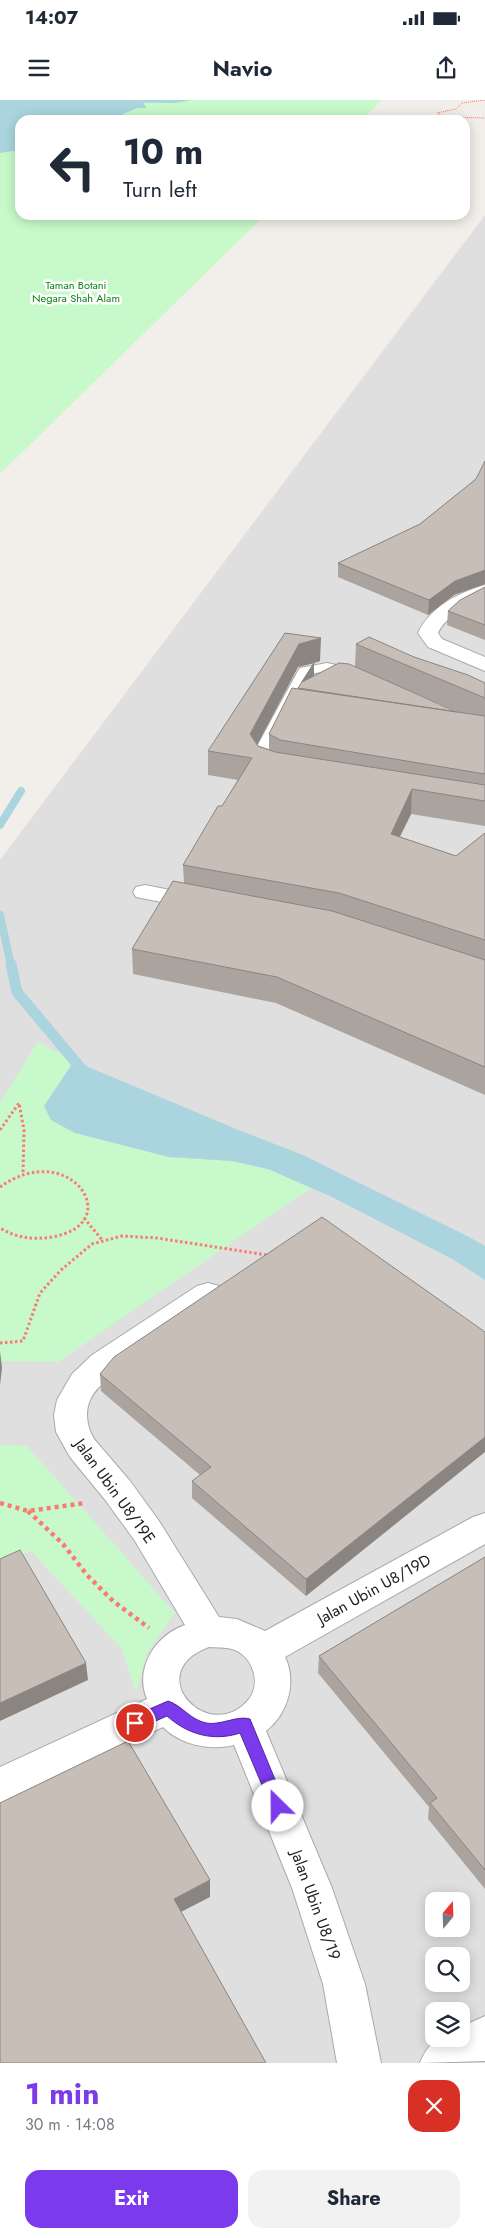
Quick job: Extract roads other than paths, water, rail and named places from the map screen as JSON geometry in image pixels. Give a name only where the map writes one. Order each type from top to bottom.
[{"type":"street","points":[[485,591],[440,616],[430,624],[428,633],[435,643],[485,665]]},
{"type":"street","points":[[145,892],[222,906]]},
{"type":"street","name":"Jalan Ubin U8/19E","points":[[194,1638],[147,1530],[82,1448],[72,1432],[70,1414],[73,1400],[83,1384],[103,1364],[267,1255]]},
{"type":"street","name":"Jalan Ubin U8/19D","points":[[263,1651],[485,1527]]},
{"type":"street","points":[[233,1633],[245,1637],[263,1651],[270,1662],[273,1673],[270,1697],[265,1708],[244,1724],[226,1730],[208,1730],[185,1722],[168,1708],[160,1685],[160,1673],[164,1662],[194,1638],[233,1633]]},
{"type":"street","points":[[0,1786],[168,1708]]},
{"type":"street","name":"Jalan Ubin U8/19","points":[[244,1724],[312,1888],[344,1984],[359,2063]]},
{"type":"street","points":[[442,2063],[485,2037]]},
{"type":"lane","points":[[282,771],[264,765],[259,759],[303,674],[312,669],[340,669],[370,680]]},
{"type":"lane","points":[[286,705],[305,708]]},
{"type":"water","points":[[0,100],[190,100],[173,103],[143,103],[147,108],[138,108],[123,115],[15,115],[15,151],[0,153]]},
{"type":"water","points":[[74,1061],[303,1155],[469,1237],[485,1246],[485,1280],[454,1260],[332,1197],[268,1169],[232,1161],[169,1157],[75,1133],[51,1120],[44,1106]]},
{"type":"waterway","points":[[0,825],[21,791]]},
{"type":"waterway","points":[[0,915],[11,965]]},
{"type":"waterway","points":[[11,964],[17,992],[83,1071]]},
{"type":"park label","name":"Taman Botani Negara Shah Alam","points":[[76,291]]}]
